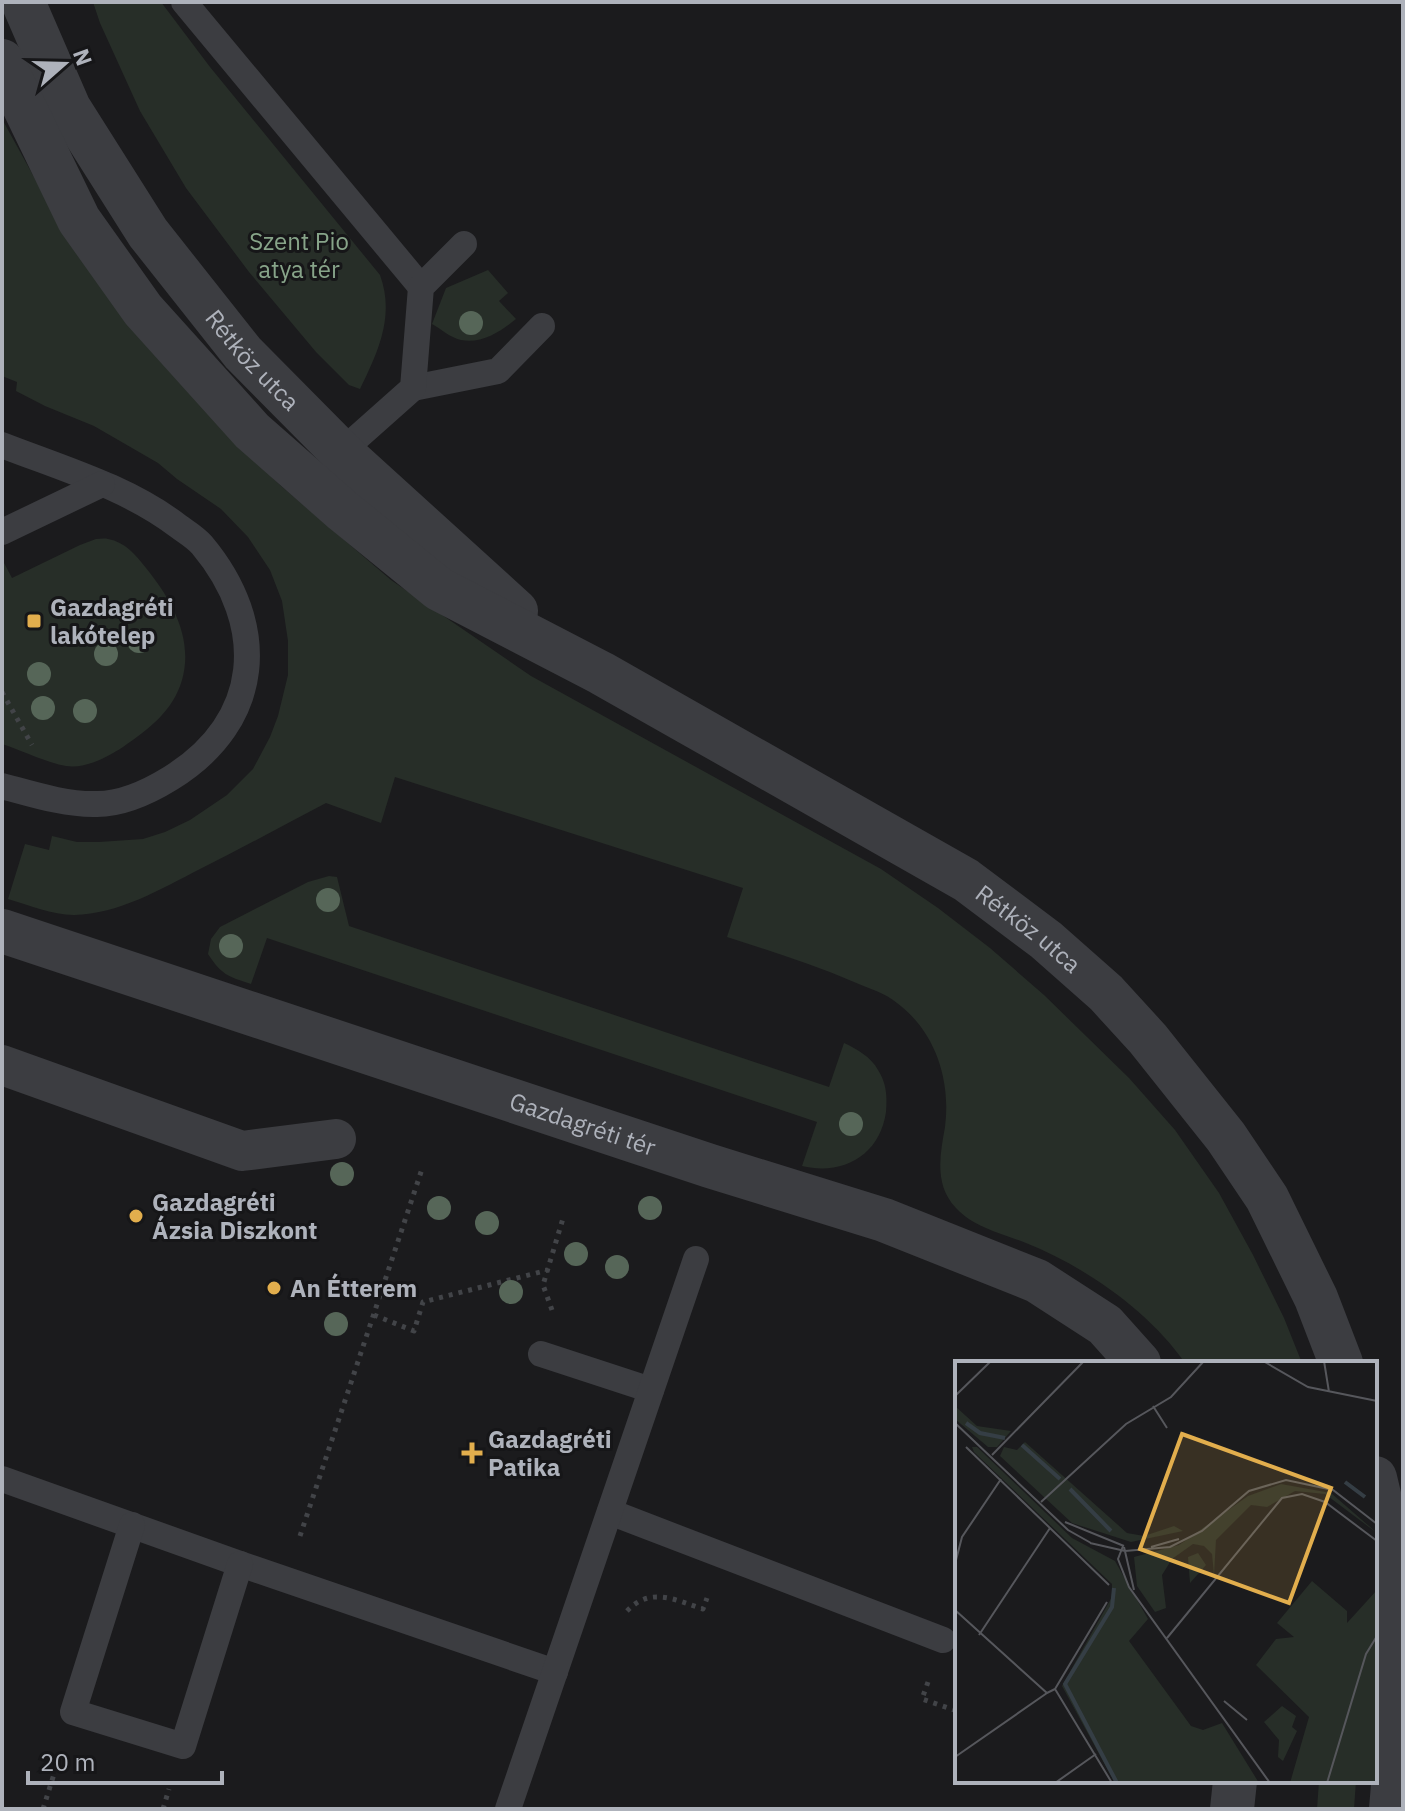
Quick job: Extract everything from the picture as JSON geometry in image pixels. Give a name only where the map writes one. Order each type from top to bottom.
[{"type":"street","name":"Rétköz utca","points":[[23,2],[69,108],[148,233],[243,353],[341,452],[562,653]]},
{"type":"street","name":"Rétköz utca","points":[[2,61],[79,220],[143,310],[252,431],[343,511],[439,589],[615,680],[966,880],[1046,940],[1106,993],[1148,1039],[1226,1137],[1267,1198],[1316,1298],[1340,1361]]},
{"type":"street","name":"Gazdagréti tér","points":[[2,931],[695,1161],[884,1220],[1037,1281],[1105,1325],[1137,1361]]},
{"type":"street","points":[[2,1065],[242,1151],[336,1139]]},
{"type":"street","points":[[1377,1486],[1384,1513],[1397,1624],[1396,1754],[1391,1809]]},
{"type":"street","points":[[1232,1809],[1235,1783]]},
{"type":"lane","points":[[184,2],[421,287]]},
{"type":"lane","points":[[413,388],[421,287],[464,244]]},
{"type":"lane","points":[[341,452],[413,388],[498,371],[542,326]]},
{"type":"lane","points":[[2,445],[102,484],[159,511],[200,543],[229,584],[244,623],[247,659],[243,691],[230,722],[211,746],[160,784],[132,797],[99,804],[63,800],[2,786]]},
{"type":"lane","points":[[2,532],[102,484]]},
{"type":"lane","points":[[508,1809],[696,1259]]},
{"type":"lane","points":[[541,1354],[651,1390]]},
{"type":"lane","points":[[2,1479],[555,1672]]},
{"type":"lane","points":[[610,1512],[943,1640]]},
{"type":"lane","points":[[132,1525],[73,1712],[183,1746],[240,1564]]},
{"type":"path","points":[[2,692],[29,740]]},
{"type":"path","points":[[286,1579],[422,1169]]},
{"type":"path","points":[[541,1354],[554,1318],[543,1285],[564,1215]]},
{"type":"path","points":[[374,1315],[414,1331],[423,1302],[548,1270]]},
{"type":"path","points":[[626,1612],[645,1598],[657,1596],[703,1609],[721,1555]]},
{"type":"path","points":[[922,1699],[955,1710]]},
{"type":"green space","name":"Szent Pio atya tér","points":[[93,2],[161,2],[210,67],[380,275],[386,305],[385,319],[373,361],[360,389],[349,385],[316,352],[249,272],[186,188],[140,111]]},
{"type":"green space","points":[[2,119],[66,235],[232,438],[280,485],[391,580],[531,676],[881,869],[990,948],[1044,995],[1129,1078],[1175,1130],[1219,1193],[1253,1255],[1301,1361],[1183,1361],[1134,1308],[1092,1277],[1048,1253],[963,1215],[944,1190],[940,1159],[946,1092],[938,1059],[922,1028],[897,1003],[882,994],[838,975],[727,937],[743,888],[395,777],[381,823],[326,803],[123,905],[91,914],[66,915],[8,899],[25,844],[49,850],[52,836],[77,842],[143,839],[190,820],[227,795],[253,769],[270,737],[288,675],[288,641],[282,601],[270,570],[248,537],[221,509],[158,463],[94,426],[16,391],[17,382],[2,376]]},
{"type":"green space","points":[[488,270],[508,293],[499,301],[516,319],[491,336],[469,341],[454,337],[432,324],[446,288]]},
{"type":"green space","points":[[96,539],[108,539],[125,546],[155,580],[178,620],[185,664],[173,701],[151,726],[103,758],[81,766],[66,766],[2,744],[2,562],[12,578]]},
{"type":"green space","points":[[337,877],[349,926],[829,1087],[844,1043],[868,1057],[885,1085],[886,1112],[876,1140],[868,1151],[845,1165],[832,1168],[802,1166],[817,1122],[267,938],[251,984],[226,974],[208,954],[211,939],[220,927],[308,882]]},
{"type":"green space","points":[[1319,1783],[1356,1783],[1354,1809],[1317,1809]]},
{"type":"place","name":"Gazdagréti lakótelep","points":[[34,621]]},
{"type":"place","name":"Gazdagréti Ázsia Diszkont","points":[[136,1216]]},
{"type":"place","name":"An Étterem","points":[[274,1288]]},
{"type":"place","name":"Gazdagréti Patika","points":[[472,1453]]}]
